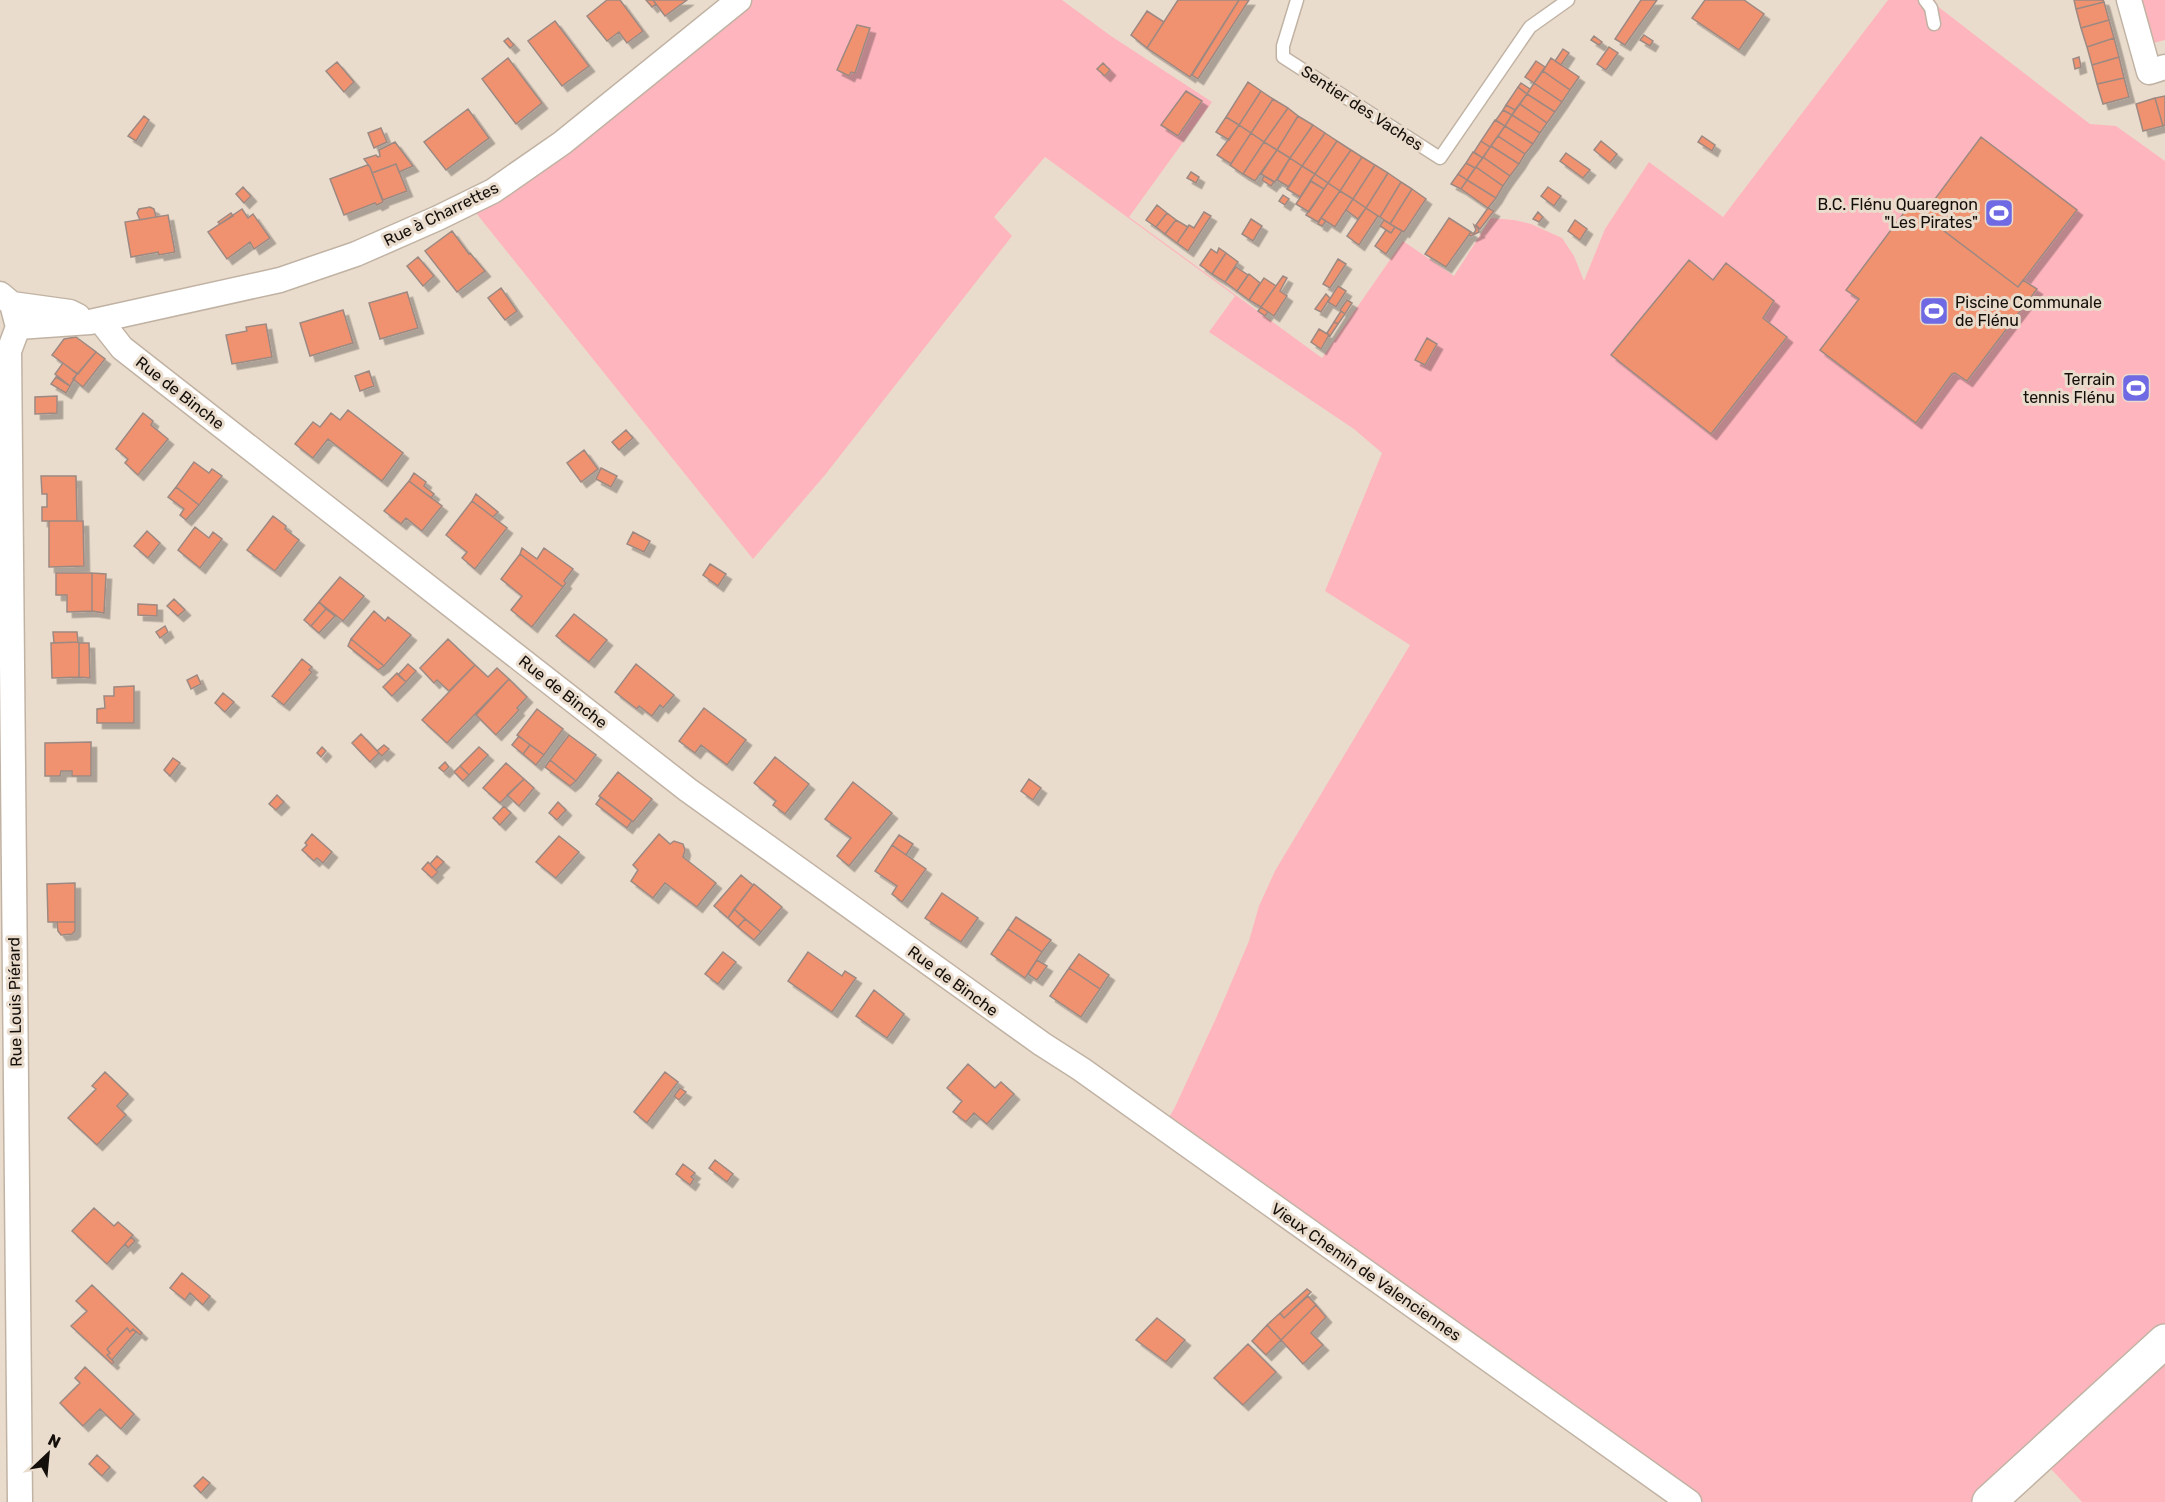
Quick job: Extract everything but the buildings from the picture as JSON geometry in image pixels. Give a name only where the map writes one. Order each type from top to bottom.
[{"type":"street","name":"Rue à Charrettes","points":[[95,321],[280,280],[356,254],[493,191],[562,143],[739,0]]},
{"type":"street","points":[[2129,0],[2149,72],[2165,67]]},
{"type":"street","points":[[10,308],[70,312],[95,321]]},
{"type":"street","name":"Rue Louis Piérard","points":[[10,308],[4,354],[20,1502]]},
{"type":"street","name":"Rue de Binche","points":[[95,321],[122,348],[688,790],[1042,1044]]},
{"type":"street","name":"Vieux Chemin de Valenciennes","points":[[1042,1044],[1099,1082],[1689,1502]]},
{"type":"street","points":[[1989,1502],[2165,1341]]},
{"type":"lane","name":"Sentier des Vaches","points":[[1298,0],[1283,46],[1283,57],[1440,158],[1530,27],[1568,0]]},
{"type":"lane","points":[[1925,0],[1931,8],[1934,24]]},
{"type":"shaded area","points":[[739,0],[1062,0],[1111,36],[1212,102],[1129,217],[1322,358],[1403,241],[1454,276],[1491,218],[1514,220],[1531,224],[1562,238],[1574,256],[1584,281],[1605,229],[1649,162],[1723,217],[1888,0],[1935,0],[1936,5],[2090,124],[2116,126],[2165,161],[2165,1502],[2082,1502],[2052,1470],[2041,1454],[1989,1502],[1689,1502],[1163,1128],[1217,1016],[1249,941],[1259,906],[1275,871],[1410,645],[1325,591],[1382,453],[1354,429],[1209,332],[1235,296],[1045,157],[994,217],[1012,236],[825,475],[753,559],[468,203]]},
{"type":"shaded area","points":[[2129,0],[2165,0],[2165,40],[2142,46]]},
{"type":"place","name":"B.C. Flénu Quaregnon \"Les Pirates\"","points":[[1999,213]]},
{"type":"place","name":"Piscine Communale de Flénu","points":[[1934,311]]},
{"type":"place","name":"Terrain tennis Flénu","points":[[2136,388]]}]
